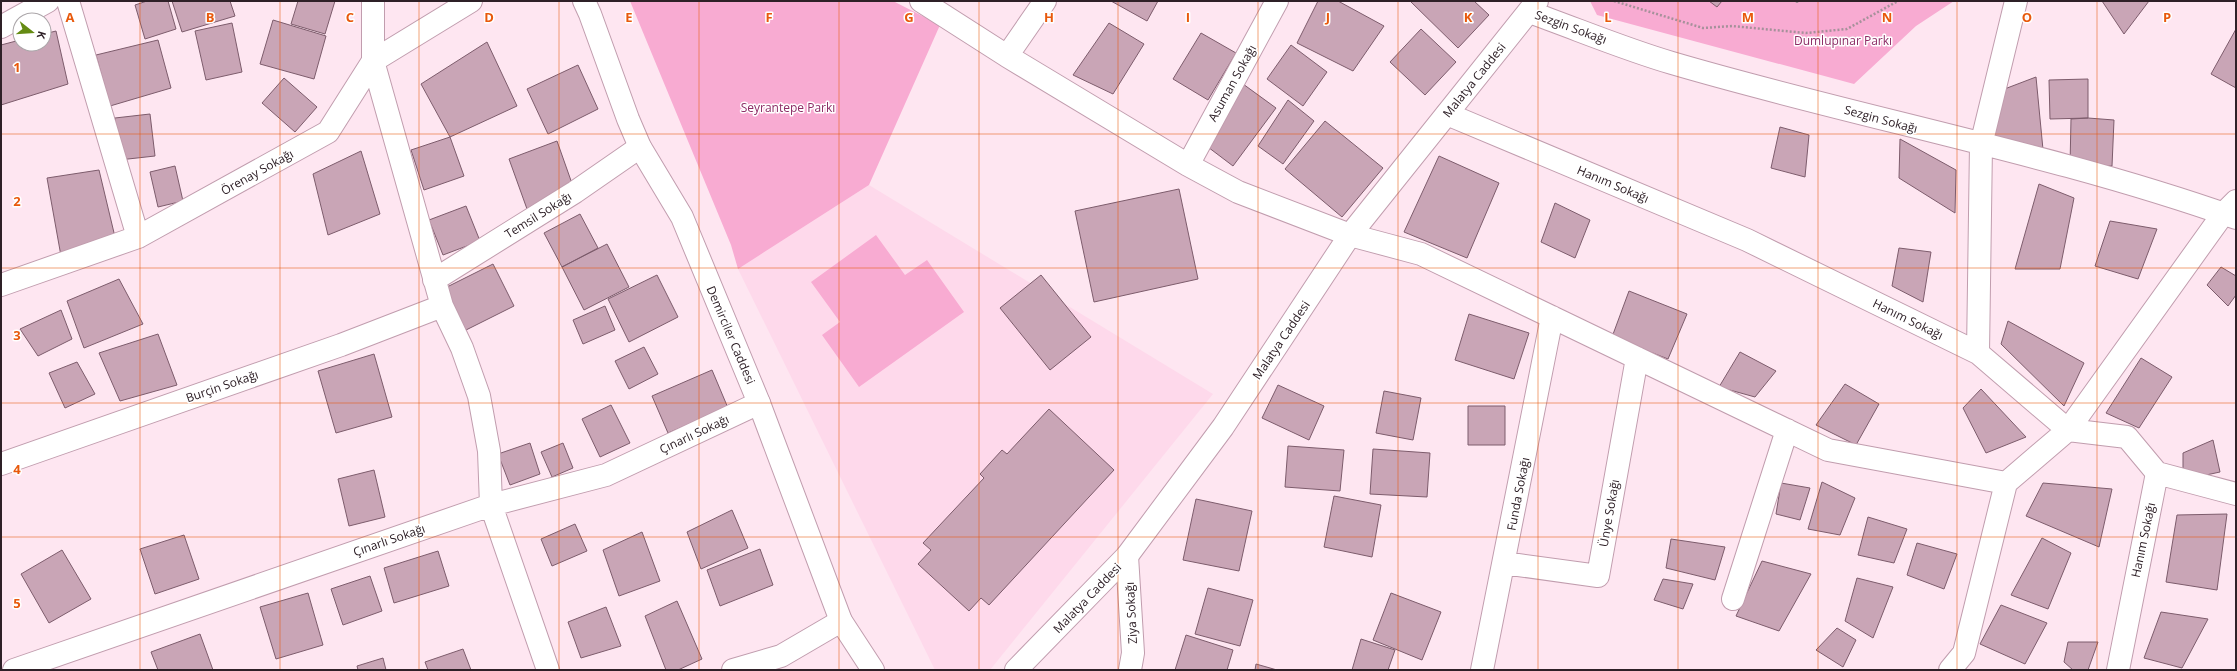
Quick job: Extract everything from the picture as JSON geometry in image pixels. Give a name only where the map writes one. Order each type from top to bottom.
[{"type":"street","points":[[1,27],[48,1]]},
{"type":"street","points":[[68,1],[138,238]]},
{"type":"street","points":[[373,1],[374,60],[442,306],[462,348],[479,396],[489,451],[491,505],[548,670]]},
{"type":"street","name":"Örenay Sokağı","points":[[1,285],[138,238],[328,132],[374,60],[471,1]]},
{"type":"street","name":"Demirciler Caddesi","points":[[584,1],[640,147],[682,217],[759,403],[841,621],[873,670]]},
{"type":"street","points":[[921,1],[1007,56],[1188,165],[1238,192],[1350,235],[1421,254],[1828,450],[2006,483]]},
{"type":"street","points":[[1007,56],[1045,1]]},
{"type":"street","name":"Asuman Sokağı","points":[[1188,165],[1277,1]]},
{"type":"street","points":[[1978,353],[1981,145],[2016,1]]},
{"type":"street","name":"Sezgin Sokağı","points":[[1533,6],[1670,63],[1981,145],[2070,166],[2232,211]]},
{"type":"street","name":"Malatya Caddesi","points":[[1016,670],[1127,556],[1223,427],[1350,235],[1533,6]]},
{"type":"street","name":"Hanım Sokağı","points":[[1447,114],[1747,240],[1978,353],[2068,430]]},
{"type":"street","name":"Temsil Sokağı","points":[[434,280],[575,192],[640,147]]},
{"type":"street","points":[[1950,670],[1964,653],[2006,483],[2068,430],[2232,211]]},
{"type":"street","name":"Burçin Sokağı","points":[[1,464],[341,345],[442,306]]},
{"type":"street","name":"Funda Sokağı","points":[[1482,670],[1552,317]]},
{"type":"street","name":"Ünye Sokağı","points":[[1504,563],[1598,576],[1637,358]]},
{"type":"street","name":"Çınarlı Sokağı","points":[[14,670],[491,505],[606,475],[759,403]]},
{"type":"street","points":[[1733,600],[1787,430]]},
{"type":"street","points":[[2068,430],[2127,437],[2157,473],[2236,494]]},
{"type":"street","name":"Hanım Sokağı","points":[[2118,670],[2157,473]]},
{"type":"street","name":"Ziya Sokağı","points":[[1127,556],[1135,669]]},
{"type":"street","points":[[733,670],[782,656],[841,621]]},
{"type":"path","points":[[1614,1],[1703,28],[1732,26],[1806,33],[1847,29],[1898,1]]},
{"type":"shaded area","points":[[869,185],[1213,394],[990,670],[935,670],[738,269]]},
{"type":"green space","name":"Seyrantepe Parkı","points":[[630,1],[893,1],[940,25],[869,185],[738,269],[731,245]]},
{"type":"green space","name":"Dumlupınar Parkı","points":[[1590,1],[1954,1],[1916,26],[1854,84],[1597,15]]},
{"type":"green space","points":[[876,235],[905,275],[927,260],[964,312],[859,387],[822,335],[840,322],[811,282]]},
{"type":"building","points":[[147,1],[168,1],[176,29],[145,39],[135,5]]},
{"type":"building","points":[[172,1],[230,1],[235,16],[182,32]]},
{"type":"building","points":[[298,1],[335,1],[325,34],[291,24]]},
{"type":"building","points":[[1111,1],[1158,1],[1147,21]]},
{"type":"building","points":[[1318,1],[1338,1],[1384,26],[1353,71],[1297,43]]},
{"type":"building","points":[[1410,1],[1474,1],[1489,15],[1458,48]]},
{"type":"building","points":[[1709,1],[1722,1],[1717,7]]},
{"type":"building","points":[[2102,1],[2149,1],[2124,34]]},
{"type":"building","points":[[273,20],[326,36],[314,79],[260,64]]},
{"type":"building","points":[[232,23],[242,72],[206,80],[195,31]]},
{"type":"building","points":[[1109,23],[1144,44],[1113,94],[1073,75]]},
{"type":"building","points":[[1421,29],[1456,62],[1425,95],[1390,62]]},
{"type":"building","points":[[2236,29],[2236,88],[2211,74]]},
{"type":"building","points":[[56,31],[68,84],[1,105],[1,45],[12,42],[12,52],[52,52],[52,32]]},
{"type":"building","points":[[1201,33],[1236,53],[1208,100],[1173,79]]},
{"type":"building","points":[[158,40],[171,88],[110,106],[96,55]]},
{"type":"building","points":[[487,42],[517,106],[450,137],[421,84]]},
{"type":"building","points":[[1291,45],[1327,72],[1303,106],[1267,79]]},
{"type":"building","points":[[578,65],[598,109],[548,134],[527,89]]},
{"type":"building","points":[[2036,77],[2044,160],[1995,148],[1994,93]]},
{"type":"building","points":[[284,78],[317,107],[295,132],[262,103]]},
{"type":"building","points":[[2088,79],[2088,118],[2050,119],[2049,80]]},
{"type":"building","points":[[1243,84],[1276,108],[1233,166],[1200,141]]},
{"type":"building","points":[[1288,100],[1314,121],[1283,164],[1258,146]]},
{"type":"building","points":[[150,114],[155,156],[119,160],[115,118]]},
{"type":"building","points":[[2088,118],[2114,120],[2112,166],[2070,166],[2071,119]]},
{"type":"building","points":[[1325,121],[1383,168],[1342,217],[1285,169]]},
{"type":"building","points":[[1780,127],[1809,135],[1805,177],[1771,168]]},
{"type":"building","points":[[450,137],[464,176],[424,190],[411,150]]},
{"type":"building","points":[[1900,139],[1956,170],[1955,213],[1899,178]]},
{"type":"building","points":[[557,141],[575,192],[527,209],[509,159]]},
{"type":"building","points":[[361,151],[380,214],[328,235],[313,174]]},
{"type":"building","points":[[1439,156],[1499,183],[1467,258],[1404,232]]},
{"type":"building","points":[[175,166],[183,201],[158,207],[150,172]]},
{"type":"building","points":[[99,170],[115,237],[61,256],[47,178]]},
{"type":"building","points":[[2039,184],[2074,198],[2060,269],[2015,269]]},
{"type":"building","points":[[1179,189],[1198,279],[1094,302],[1075,211]]},
{"type":"building","points":[[1555,203],[1590,220],[1575,258],[1541,242]]},
{"type":"building","points":[[466,206],[480,241],[443,255],[429,220]]},
{"type":"building","points":[[580,214],[598,248],[562,267],[544,233]]},
{"type":"building","points":[[2110,221],[2157,229],[2138,279],[2095,266]]},
{"type":"building","points":[[607,244],[629,287],[584,310],[562,267]]},
{"type":"building","points":[[1899,248],[1931,252],[1923,302],[1892,286]]},
{"type":"building","points":[[493,264],[514,306],[464,331],[443,289]]},
{"type":"building","points":[[2221,267],[2236,276],[2236,295],[2228,306],[2207,285]]},
{"type":"building","points":[[657,275],[678,317],[629,342],[608,299]]},
{"type":"building","points":[[1041,275],[1091,337],[1050,370],[1000,308]]},
{"type":"building","points":[[119,279],[143,324],[84,348],[67,301]]},
{"type":"building","points":[[1629,291],[1687,314],[1668,359],[1612,337]]},
{"type":"building","points":[[605,306],[615,330],[583,344],[573,320]]},
{"type":"building","points":[[61,310],[72,339],[38,356],[20,329]]},
{"type":"building","points":[[1469,314],[1529,333],[1514,379],[1455,360]]},
{"type":"building","points":[[2008,321],[2084,363],[2064,406],[2001,344]]},
{"type":"building","points":[[158,334],[177,385],[120,401],[99,353]]},
{"type":"building","points":[[644,347],[658,374],[629,389],[615,361]]},
{"type":"building","points":[[1740,352],[1776,371],[1755,397],[1719,387]]},
{"type":"building","points":[[374,354],[392,417],[336,433],[318,371]]},
{"type":"building","points":[[2141,358],[2172,377],[2139,428],[2106,413]]},
{"type":"building","points":[[77,362],[95,394],[65,408],[49,373]]},
{"type":"building","points":[[712,370],[728,408],[668,433],[652,396]]},
{"type":"building","points":[[1845,384],[1879,404],[1856,445],[1816,425]]},
{"type":"building","points":[[1278,385],[1324,406],[1309,440],[1262,418]]},
{"type":"building","points":[[1981,389],[2026,437],[1986,453],[1963,408]]},
{"type":"building","points":[[1384,391],[1421,398],[1413,440],[1376,433]]},
{"type":"building","points":[[611,405],[630,443],[600,457],[582,419]]},
{"type":"building","points":[[1468,406],[1505,406],[1505,445],[1468,445]]},
{"type":"building","points":[[1049,409],[1114,470],[989,605],[981,598],[969,611],[918,564],[931,550],[923,543],[984,478],[980,474],[1002,450],[1007,454]]},
{"type":"building","points":[[2213,440],[2220,472],[2183,480],[2183,453]]},
{"type":"building","points":[[530,443],[540,474],[510,485],[498,454]]},
{"type":"building","points":[[563,443],[573,468],[552,477],[541,452]]},
{"type":"building","points":[[1288,446],[1344,450],[1340,491],[1285,487]]},
{"type":"building","points":[[1373,449],[1430,453],[1427,497],[1370,494]]},
{"type":"building","points":[[374,470],[385,517],[349,526],[338,479]]},
{"type":"building","points":[[1822,482],[1855,498],[1840,535],[1808,529]]},
{"type":"building","points":[[1781,483],[1810,488],[1800,520],[1776,514]]},
{"type":"building","points":[[2043,483],[2112,489],[2099,547],[2026,516]]},
{"type":"building","points":[[1334,496],[1381,505],[1372,557],[1324,547]]},
{"type":"building","points":[[1196,499],[1252,511],[1239,571],[1183,560]]},
{"type":"building","points":[[732,510],[748,548],[701,569],[687,532]]},
{"type":"building","points":[[2227,514],[2217,590],[2166,582],[2177,515]]},
{"type":"building","points":[[1868,517],[1907,529],[1894,563],[1858,555]]},
{"type":"building","points":[[575,524],[587,551],[552,566],[541,539]]},
{"type":"building","points":[[642,532],[660,581],[619,596],[603,550]]},
{"type":"building","points":[[184,535],[199,579],[155,594],[140,549]]},
{"type":"building","points":[[2042,538],[2071,553],[2048,609],[2011,595]]},
{"type":"building","points":[[1671,539],[1725,547],[1715,580],[1666,568]]},
{"type":"building","points":[[1917,543],[1957,554],[1944,589],[1907,575]]},
{"type":"building","points":[[760,549],[773,585],[720,606],[707,570]]},
{"type":"building","points":[[62,550],[91,599],[49,623],[21,574]]},
{"type":"building","points":[[438,551],[449,586],[394,603],[384,568]]},
{"type":"building","points":[[1762,561],[1811,574],[1779,631],[1736,616]]},
{"type":"building","points":[[370,576],[382,611],[343,625],[331,589]]},
{"type":"building","points":[[1857,578],[1893,587],[1873,638],[1845,621]]},
{"type":"building","points":[[1663,579],[1693,584],[1683,609],[1654,600]]},
{"type":"building","points":[[1208,588],[1253,600],[1240,646],[1195,634]]},
{"type":"building","points":[[308,593],[323,645],[276,659],[260,607]]},
{"type":"building","points":[[1391,593],[1441,612],[1422,660],[1373,640]]},
{"type":"building","points":[[677,601],[702,659],[678,670],[666,670],[645,616]]},
{"type":"building","points":[[2001,605],[2047,623],[2025,664],[1980,644]]},
{"type":"building","points":[[606,607],[621,646],[581,658],[568,622]]},
{"type":"building","points":[[2161,612],[2208,619],[2182,668],[2144,658]]},
{"type":"building","points":[[1837,628],[1856,640],[1843,667],[1816,650]]},
{"type":"building","points":[[200,634],[213,670],[158,670],[151,652]]},
{"type":"building","points":[[1186,635],[1233,650],[1227,670],[1175,670]]},
{"type":"building","points":[[1361,639],[1395,650],[1388,670],[1352,670]]},
{"type":"building","points":[[2068,642],[2098,642],[2088,670],[2073,670],[2064,662]]},
{"type":"building","points":[[463,649],[471,670],[428,670],[425,662]]},
{"type":"building","points":[[383,658],[386,670],[358,670],[357,666]]},
{"type":"building","points":[[1256,664],[1277,670],[1255,670]]}]
